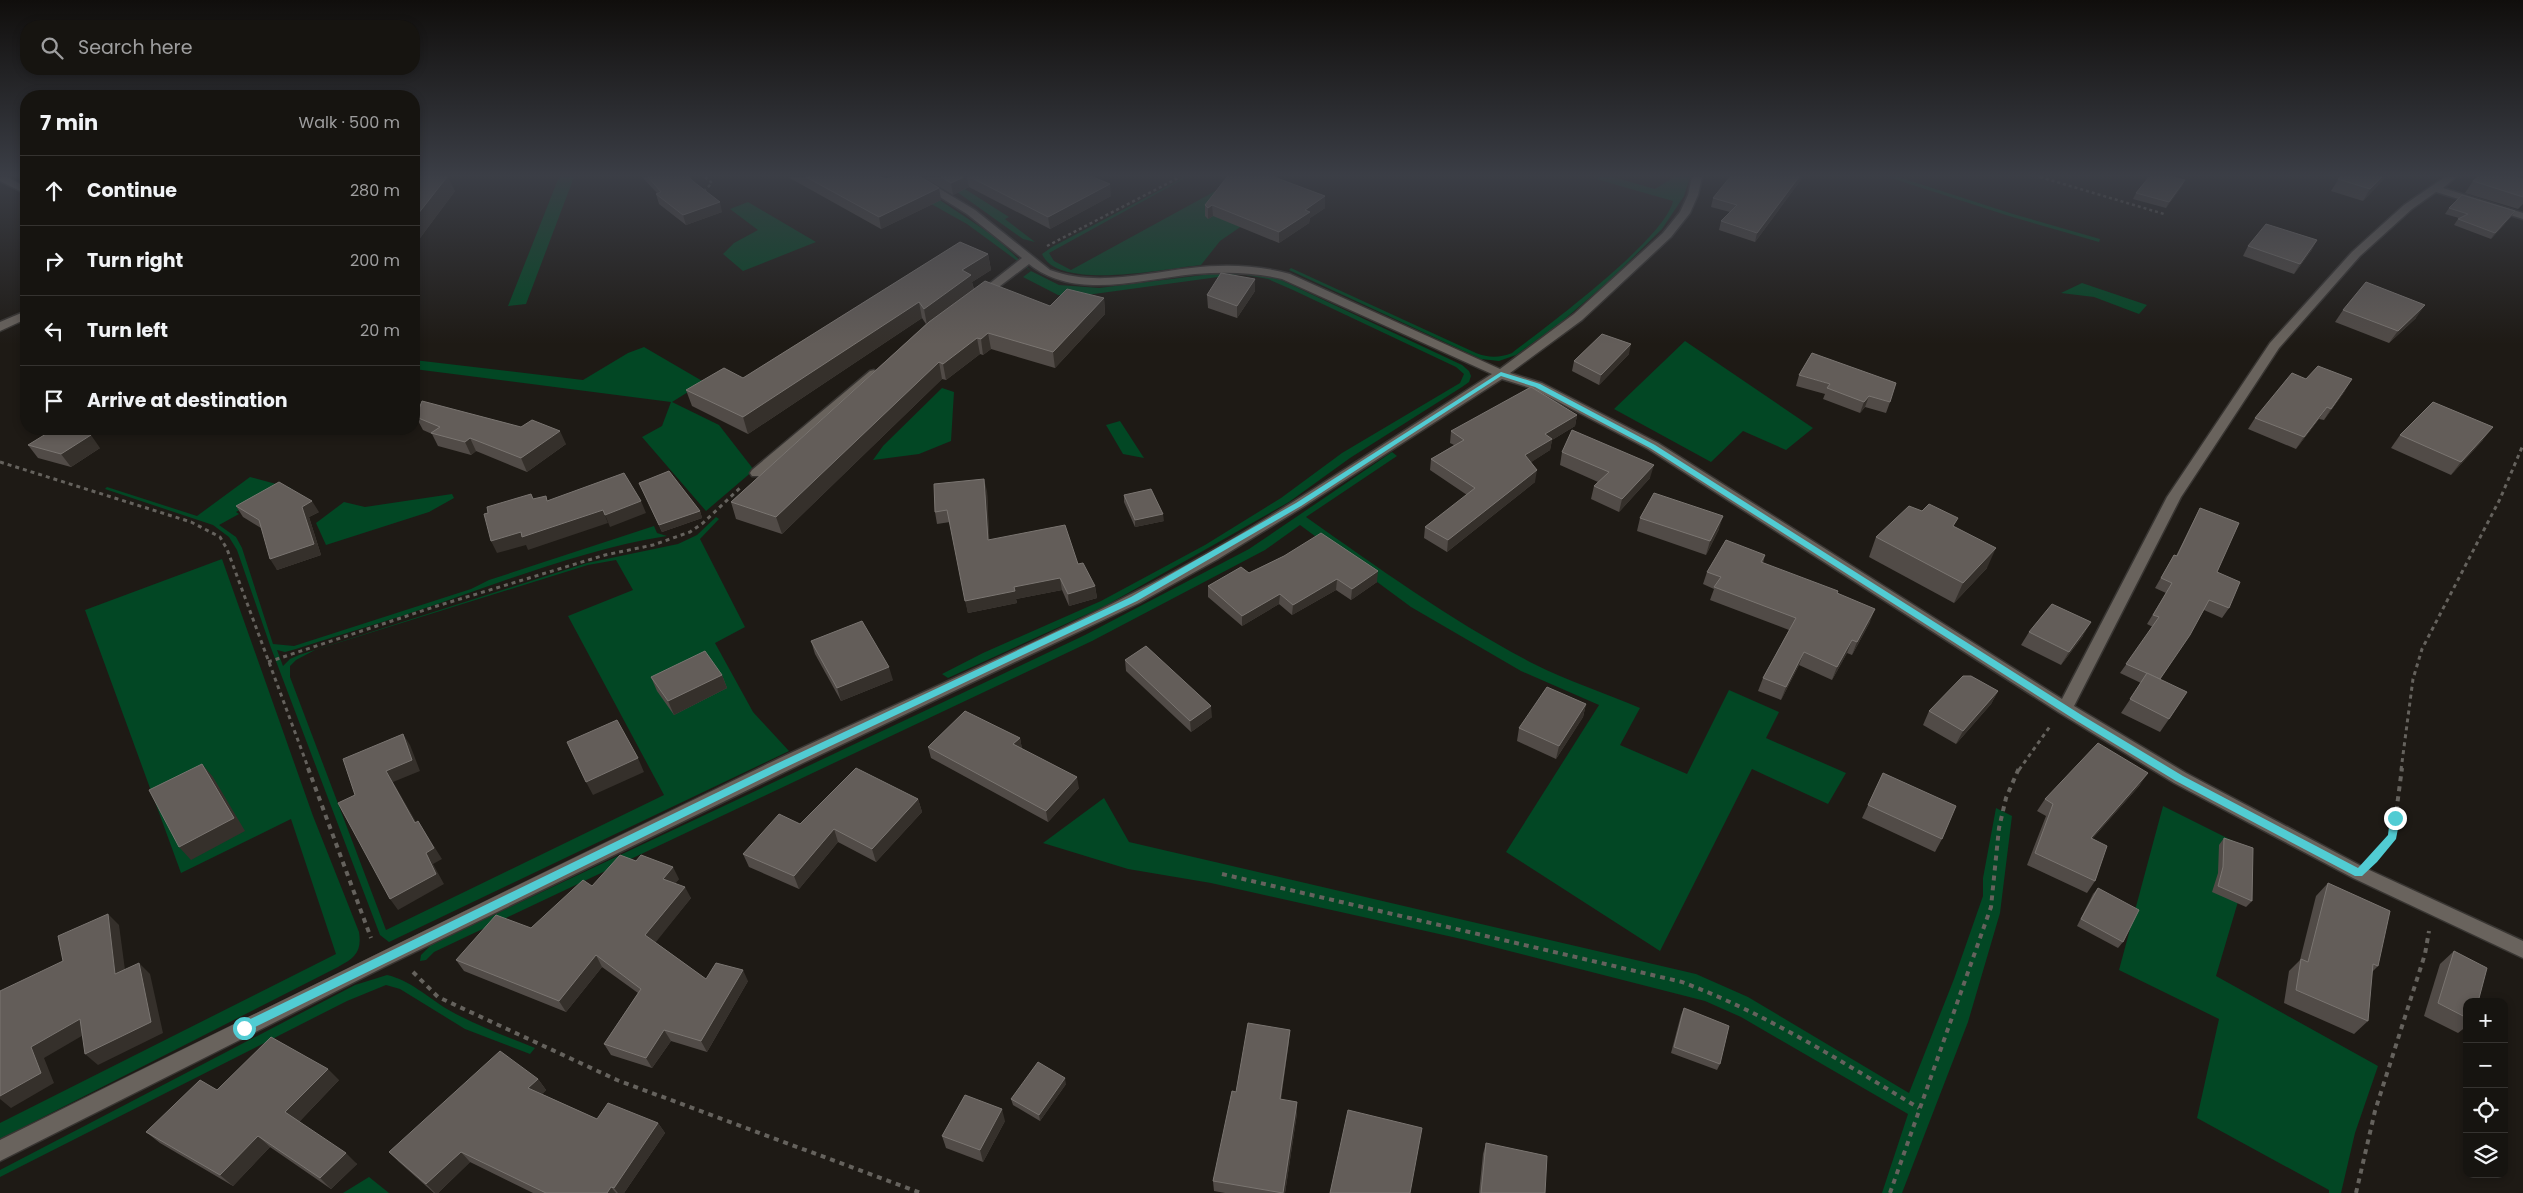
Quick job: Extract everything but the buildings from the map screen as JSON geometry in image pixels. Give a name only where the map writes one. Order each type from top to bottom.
[{"type":"street","points":[[997,233],[1046,272],[1058,278],[1087,282],[1215,269],[1263,269],[1286,276],[1501,374],[1538,386],[1652,446],[2064,708],[2180,778],[2359,873],[2523,950]]},
{"type":"street","points":[[0,1151],[379,960],[797,758],[1134,599],[1298,504],[1501,374],[1578,317],[1669,233]]},
{"type":"street","points":[[2064,708],[2076,692],[2174,497],[2274,346],[2356,254],[2380,233]]},
{"type":"street","points":[[966,306],[1028,258]]},
{"type":"street","points":[[0,326],[20,318]]},
{"type":"street","points":[[757,473],[880,368]]},
{"type":"path","points":[[1028,258],[1073,233]]},
{"type":"path","points":[[2359,873],[2374,860],[2393,836],[2413,679],[2422,649],[2500,499],[2523,445]]},
{"type":"path","points":[[0,462],[191,522],[220,537],[227,548],[379,960],[404,963],[438,997],[617,1080],[921,1193]]},
{"type":"path","points":[[268,662],[447,603],[605,555],[653,545],[690,532],[703,523],[757,473]]},
{"type":"path","points":[[1890,1193],[1919,1108],[1970,971],[1990,907],[1993,860],[1999,822],[2012,781],[2028,755],[2064,708]]},
{"type":"path","points":[[1222,874],[1682,982],[1717,994],[1759,1013],[1919,1108]]},
{"type":"path","points":[[2356,1193],[2375,1111],[2425,954],[2433,908]]},
{"type":"green space","points":[[537,233],[553,233],[526,304],[508,306]]},
{"type":"green space","points":[[753,233],[800,233],[816,242],[743,271],[723,254],[734,243]]},
{"type":"green space","points":[[979,233],[989,233],[994,236],[1031,271]]},
{"type":"green space","points":[[1014,233],[1023,233],[1035,242],[1023,239]]},
{"type":"green space","points":[[1079,233],[1086,233],[1049,253],[1054,261],[1071,270],[1139,233],[1232,233],[1220,241],[1201,265],[1116,275],[1091,275],[1069,272],[1052,266],[1042,254]]},
{"type":"green space","points":[[1652,233],[1658,233],[1608,282],[1559,324],[1516,355],[1499,361],[1481,359],[1289,270],[1291,268],[1476,353],[1498,357],[1512,353],[1576,304],[1628,259]]},
{"type":"green space","points":[[2067,233],[2078,233],[2100,239],[2099,242]]},
{"type":"green space","points":[[1031,271],[1059,285],[1099,288],[1227,272],[1265,275],[1281,280],[1462,365],[1469,371],[1471,376],[1469,382],[1462,387],[1350,458],[1289,502],[1105,606],[948,678],[942,674],[983,653],[1101,601],[1205,545],[1281,498],[1342,453],[1460,383],[1464,374],[1456,367],[1268,279],[1240,274],[1072,297],[1058,295],[1023,277]]},
{"type":"green space","points":[[2082,283],[2147,305],[2139,314],[2094,297],[2061,293]]},
{"type":"green space","points":[[1685,341],[1813,428],[1786,450],[1743,431],[1711,462],[1614,409]]},
{"type":"green space","points":[[644,347],[704,382],[672,402],[719,425],[754,470],[706,511],[642,437],[662,426],[671,402],[420,370],[420,361],[583,380],[628,353]]},
{"type":"green space","points":[[942,388],[954,392],[951,441],[919,454],[873,460],[883,446]]},
{"type":"green space","points":[[1120,421],[1144,458],[1123,454],[1106,425]]},
{"type":"green space","points":[[1392,452],[1397,456],[1306,517],[1417,594],[1504,648],[1547,670],[1640,708],[1620,745],[1687,774],[1729,690],[1779,712],[1766,738],[1846,773],[1828,804],[1752,769],[1660,951],[1506,852],[1599,705],[1521,671],[1411,607],[1300,525],[1265,550],[1092,641],[434,952],[426,960],[420,961],[421,955],[432,944],[1085,635],[1249,549]]},
{"type":"green space","points":[[250,477],[291,488],[286,493],[254,502],[236,512],[239,514],[219,525],[236,537],[242,548],[273,644],[294,646],[471,589],[489,580],[654,526],[657,533],[667,536],[589,553],[296,649],[285,652],[277,650],[283,666],[290,659],[299,655],[587,563],[678,544],[697,535],[716,517],[719,519],[700,539],[745,627],[715,643],[753,712],[789,751],[389,942],[380,935],[271,648],[237,550],[229,537],[213,525],[105,489],[107,487],[197,516]],"holes":[[[616,560],[633,590],[568,616],[664,795],[386,930],[290,677],[290,666],[296,660],[315,650],[588,565]]]},
{"type":"green space","points":[[452,494],[454,498],[429,512],[326,545],[316,523],[344,502],[365,507]]},
{"type":"green space","points":[[222,559],[313,816],[359,932],[358,949],[349,961],[338,967],[0,1139],[0,1123],[336,954],[291,819],[181,873],[85,610]]},
{"type":"green space","points":[[1104,798],[1129,842],[1696,974],[1748,997],[1909,1093],[1954,979],[1983,896],[1983,878],[1996,808],[2012,816],[2000,913],[1968,1022],[1902,1193],[1882,1193],[1908,1114],[1741,1017],[1705,1001],[1466,940],[1211,883],[1128,869],[1043,843]]},
{"type":"green space","points":[[2163,806],[2253,851],[2216,976],[2378,1066],[2355,1133],[2341,1193],[2329,1193],[2329,1190],[2197,1118],[2219,1019],[2119,970]]},
{"type":"green space","points":[[387,975],[411,985],[447,1009],[468,1020],[535,1048],[530,1054],[465,1029],[400,989],[386,985],[347,1001],[0,1177],[0,1170],[355,985]]},
{"type":"green space","points":[[369,1177],[389,1193],[343,1193]]},
{"type":"route","points":[[244,1028],[379,960],[779,767],[1134,599],[1213,556],[1298,504],[1501,374],[1538,386],[1652,446],[2080,718],[2180,778],[2359,873],[2374,860],[2393,836],[2395,818]]}]
